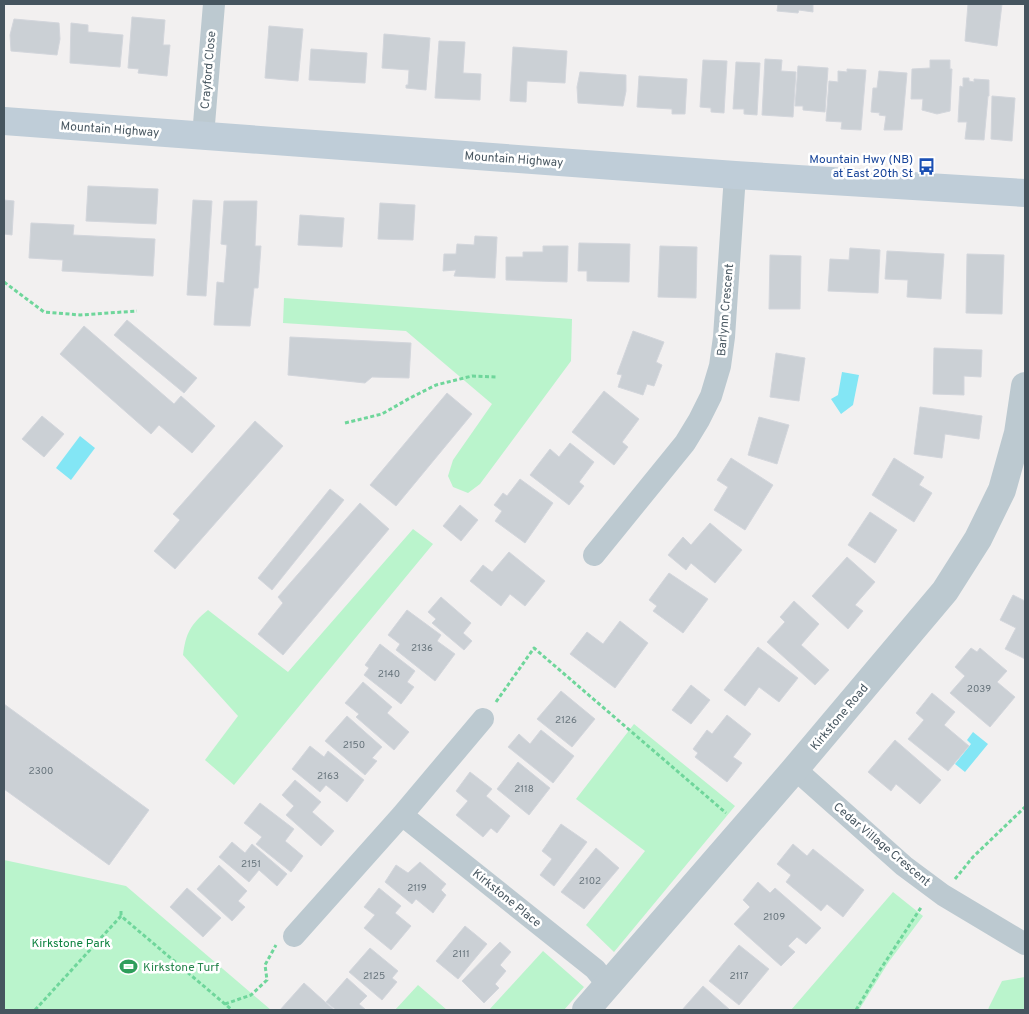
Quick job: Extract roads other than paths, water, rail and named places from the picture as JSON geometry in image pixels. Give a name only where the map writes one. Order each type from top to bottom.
[{"type":"main road","name":"Mountain Highway","points":[[4,121],[735,175],[1025,193]]},
{"type":"street","name":"Crayford Close","points":[[203,136],[214,4]]},
{"type":"street","name":"Barlynn Crescent","points":[[594,555],[685,444],[711,396],[720,366],[724,337],[735,175]]},
{"type":"street","name":"Kirkstone Road","points":[[586,1010],[795,769],[945,591],[978,539],[1002,490],[1018,433],[1025,386]]},
{"type":"street","points":[[294,936],[402,815],[483,719]]},
{"type":"street","name":"Cedar Village Crescent","points":[[795,769],[904,866],[943,894],[1025,944]]},
{"type":"street","name":"Kirkstone Place","points":[[402,815],[595,969],[608,985]]},
{"type":"water","points":[[842,372],[859,375],[853,405],[841,414],[831,399],[838,395]]},
{"type":"water","points":[[80,436],[95,448],[71,480],[56,468]]},
{"type":"water","points":[[973,732],[988,744],[965,772],[955,764],[971,744],[967,740]]},
{"type":"place","name":"Mountain Hwy (NB) at East 20th St","points":[[927,166]]},
{"type":"place","name":"Kirkstone Turf","points":[[129,967]]},
{"type":"park label","name":"Kirkstone Park","points":[[71,943]]}]
